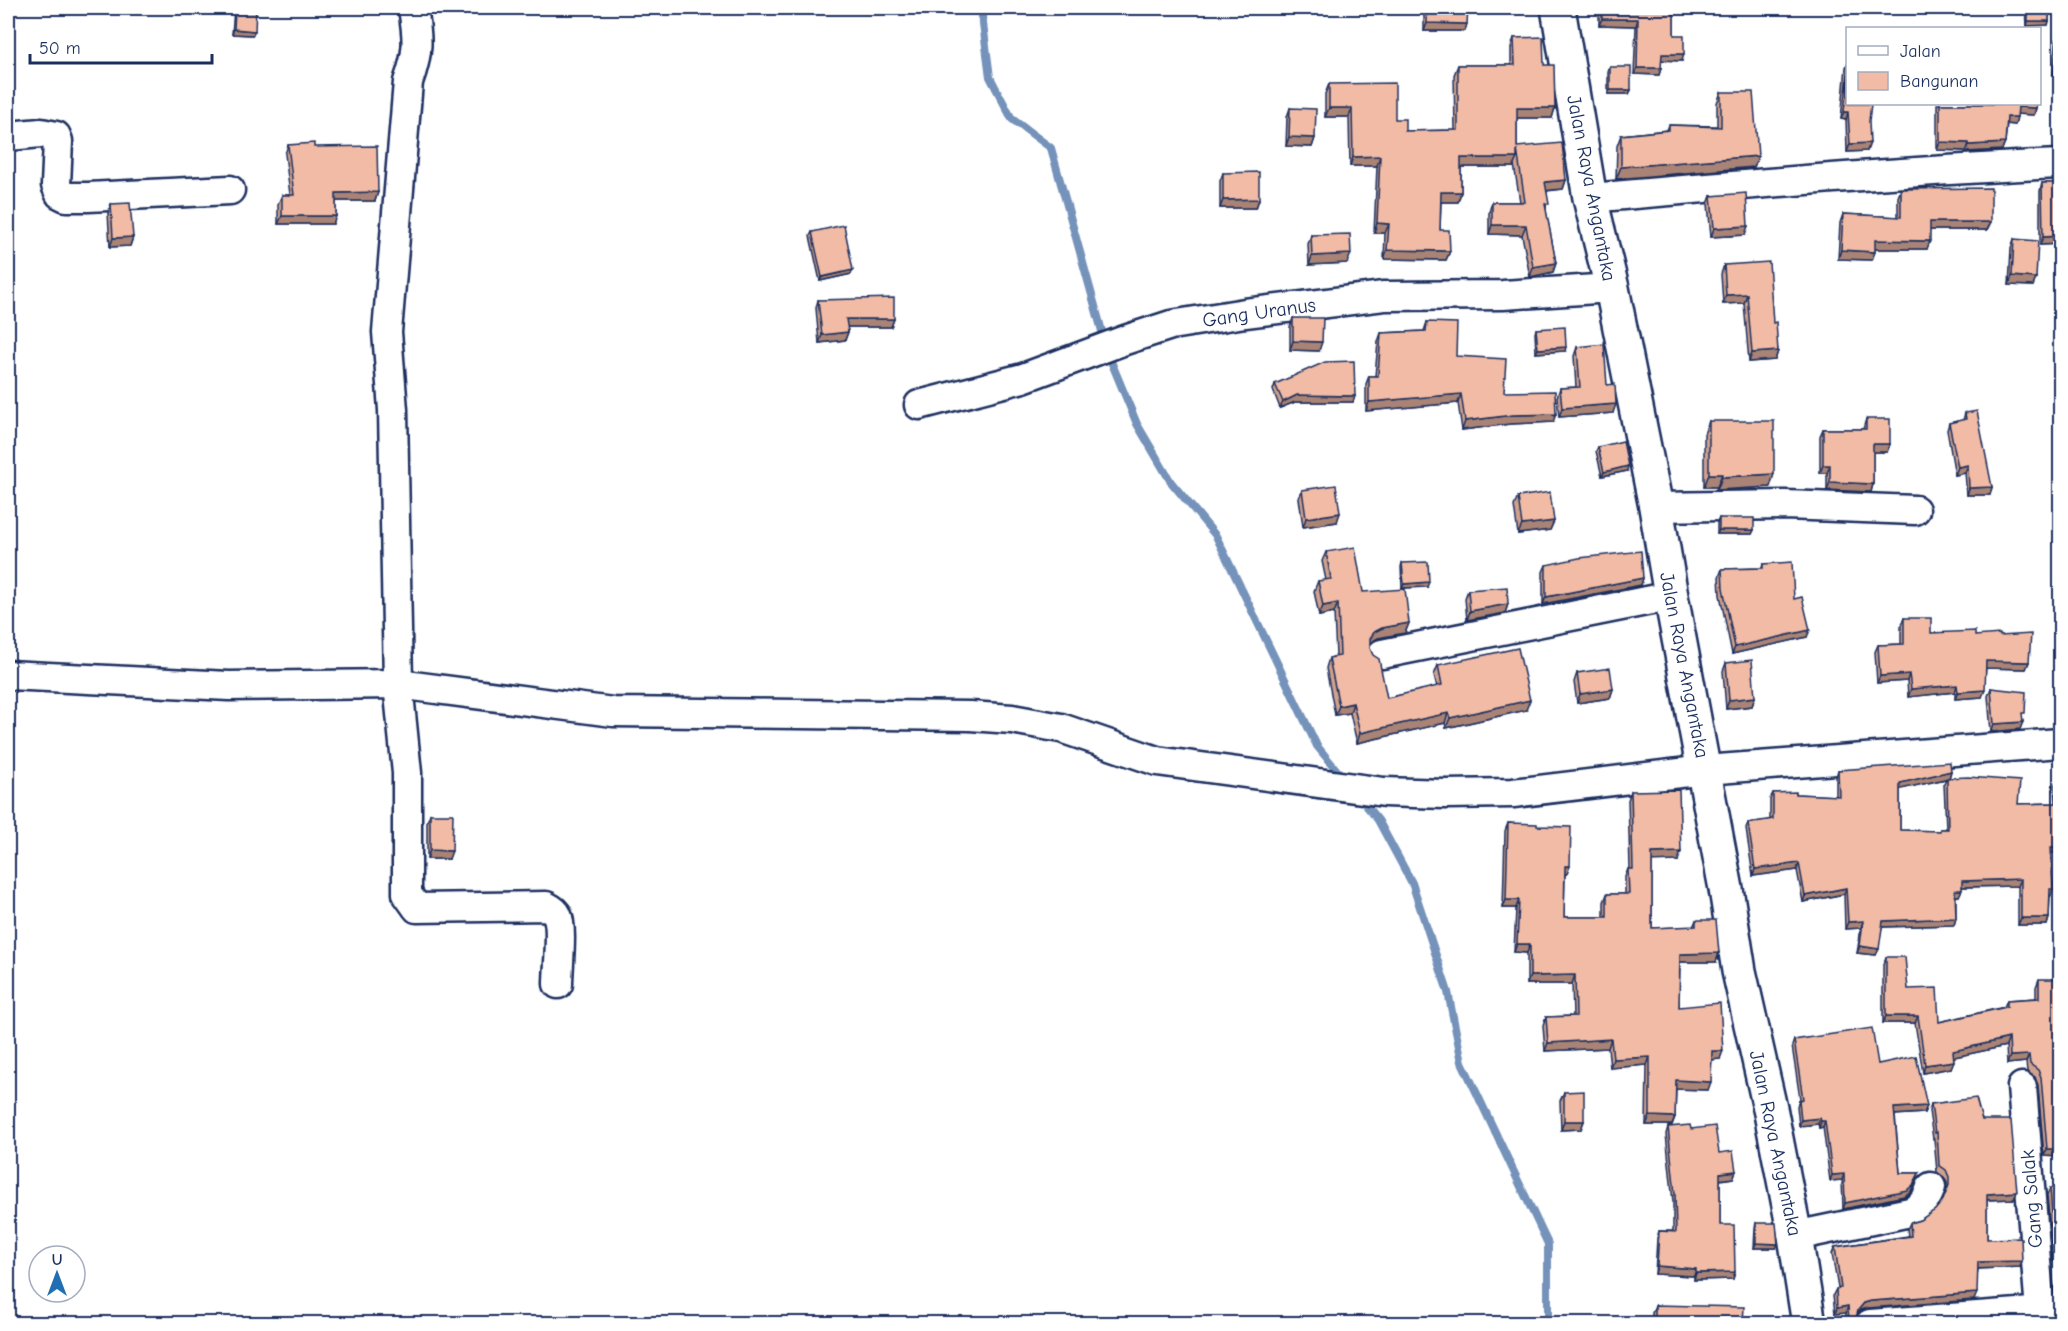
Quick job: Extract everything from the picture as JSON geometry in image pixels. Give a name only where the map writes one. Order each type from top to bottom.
[{"type":"main road","name":"Jalan Raya Angantaka","points":[[1558,8],[1590,198],[1612,288],[1656,507],[1738,971],[1771,1113],[1809,1323]]},
{"type":"street","points":[[413,8],[418,42],[417,56],[408,82],[387,332],[393,410],[398,684],[407,773],[407,894],[417,908],[546,906],[552,909],[557,914],[559,924],[558,984]]},
{"type":"street","points":[[8,136],[42,133],[56,136],[56,185],[58,192],[66,197],[230,190]]},
{"type":"street","points":[[1590,198],[1808,179],[2061,164]]},
{"type":"street","name":"Gang Uranus","points":[[919,405],[1023,378],[1171,325],[1384,296],[1503,295],[1612,288]]},
{"type":"street","points":[[1656,507],[1785,505],[1915,510]]},
{"type":"street","points":[[1382,654],[1671,596]]},
{"type":"street","points":[[8,675],[229,686],[398,684],[614,712],[970,716],[1012,719],[1060,728],[1157,761],[1384,792],[1513,793],[1704,770],[2061,743]]},
{"type":"street","name":"Gang Salak","points":[[2022,1087],[2050,1310]]},
{"type":"street","points":[[1795,1236],[1910,1212],[1921,1207],[1928,1198],[1931,1187]]},
{"type":"street","points":[[1870,1323],[2050,1310]]},
{"type":"building","points":[[235,8],[256,8],[255,31],[234,29]]},
{"type":"building","points":[[1427,8],[1468,8],[1467,24],[1427,23]]},
{"type":"building","points":[[1602,8],[1674,8],[1674,35],[1684,35],[1684,54],[1662,54],[1661,68],[1637,68],[1638,19],[1602,19]]},
{"type":"building","points":[[2028,8],[2049,8],[2049,21],[2028,21]]},
{"type":"building","points":[[2061,23],[2061,66],[2056,66]]},
{"type":"building","points":[[1543,37],[1544,65],[1554,65],[1555,108],[1517,108],[1517,147],[1562,143],[1566,180],[1545,182],[1549,204],[1545,204],[1556,263],[1533,267],[1526,225],[1492,225],[1492,202],[1525,202],[1517,149],[1517,158],[1461,158],[1461,192],[1441,192],[1440,230],[1449,230],[1450,251],[1387,250],[1389,224],[1377,223],[1380,156],[1353,157],[1352,108],[1329,108],[1329,84],[1395,83],[1395,119],[1405,119],[1405,131],[1458,130],[1458,65],[1515,65],[1514,38]]},
{"type":"building","points":[[1610,67],[1631,67],[1631,90],[1610,90]]},
{"type":"building","points":[[1721,92],[1753,92],[1758,156],[1621,167],[1621,135],[1669,130],[1669,125],[1721,127]]},
{"type":"building","points":[[1846,93],[1846,105],[1871,105],[1870,143],[1850,144],[1848,112],[1844,112]]},
{"type":"building","points":[[1940,105],[2037,105],[2036,108],[2018,107],[2017,117],[2007,117],[2005,143],[1969,145],[1969,143],[1940,142]]},
{"type":"building","points":[[1290,108],[1316,109],[1315,138],[1289,137]]},
{"type":"building","points":[[314,143],[314,147],[377,146],[378,192],[336,193],[336,216],[282,216],[282,195],[294,195],[288,145]]},
{"type":"building","points":[[1259,172],[1259,199],[1223,200],[1223,173]]},
{"type":"building","points":[[2042,183],[2061,183],[2061,236],[2043,237]]},
{"type":"building","points":[[1991,188],[1991,222],[1930,222],[1930,241],[1875,240],[1875,252],[1841,250],[1843,214],[1901,217],[1901,189]]},
{"type":"building","points":[[1746,193],[1748,226],[1714,228],[1711,196]]},
{"type":"building","points":[[130,203],[133,237],[113,238],[111,204]]},
{"type":"building","points":[[844,225],[853,270],[822,277],[812,232]]},
{"type":"building","points":[[1350,234],[1351,254],[1312,256],[1311,235]]},
{"type":"building","points":[[2014,239],[2038,241],[2036,278],[2012,276]]},
{"type":"building","points":[[1769,262],[1773,323],[1776,322],[1778,351],[1752,353],[1747,294],[1726,295],[1724,265]]},
{"type":"building","points":[[894,298],[894,319],[846,319],[848,332],[822,335],[818,300]]},
{"type":"building","points":[[1293,318],[1323,318],[1322,342],[1293,341]]},
{"type":"building","points":[[1427,322],[1457,323],[1456,356],[1506,359],[1504,392],[1555,391],[1556,414],[1513,415],[1465,421],[1461,394],[1369,402],[1369,376],[1378,376],[1381,333],[1426,331]]},
{"type":"building","points":[[1565,327],[1566,347],[1538,349],[1536,329]]},
{"type":"building","points":[[1604,344],[1607,385],[1615,384],[1616,404],[1562,408],[1560,388],[1580,387],[1577,347]]},
{"type":"building","points":[[1354,361],[1355,396],[1297,395],[1283,402],[1275,384],[1325,362]]},
{"type":"building","points":[[1977,411],[1992,487],[1969,488],[1968,465],[1958,467],[1949,423],[1966,419],[1965,413]]},
{"type":"building","points":[[1866,419],[1890,419],[1890,444],[1873,444],[1873,484],[1830,482],[1830,465],[1823,465],[1823,429],[1866,429]]},
{"type":"building","points":[[1709,421],[1774,421],[1774,474],[1722,477],[1722,474],[1709,474]]},
{"type":"building","points":[[1623,441],[1628,466],[1604,472],[1598,447]]},
{"type":"building","points":[[1336,485],[1340,513],[1306,518],[1302,490]]},
{"type":"building","points":[[1550,492],[1554,521],[1522,525],[1518,497]]},
{"type":"building","points":[[1719,518],[1754,518],[1754,530],[1719,530]]},
{"type":"building","points":[[1355,547],[1363,592],[1405,589],[1409,623],[1382,628],[1374,632],[1370,639],[1373,655],[1379,659],[1387,698],[1442,685],[1438,665],[1518,648],[1530,700],[1450,718],[1448,713],[1360,733],[1353,703],[1339,706],[1329,658],[1340,656],[1338,603],[1323,606],[1318,581],[1331,579],[1326,552]]},
{"type":"building","points":[[1641,551],[1643,578],[1546,597],[1546,565],[1579,558]]},
{"type":"building","points":[[1428,562],[1429,582],[1404,584],[1402,563]]},
{"type":"building","points":[[1792,562],[1794,599],[1802,597],[1810,630],[1735,647],[1723,588],[1722,569],[1763,568],[1763,564]]},
{"type":"building","points":[[1507,587],[1508,604],[1470,611],[1468,590]]},
{"type":"building","points":[[1904,618],[1931,618],[1931,633],[1975,631],[1975,636],[2031,634],[2029,662],[1986,661],[1985,690],[1958,692],[1957,685],[1911,689],[1909,674],[1880,676],[1878,645],[1904,644]]},
{"type":"building","points":[[1752,660],[1755,697],[1729,700],[1726,663]]},
{"type":"building","points":[[1610,668],[1613,689],[1580,694],[1577,673]]},
{"type":"building","points":[[1991,688],[2026,692],[2025,713],[2022,713],[2023,722],[1994,724]]},
{"type":"building","points":[[2054,698],[2061,698],[2061,718],[2055,718]]},
{"type":"building","points":[[1950,762],[1951,771],[1900,783],[1900,830],[1940,831],[1940,829],[1948,829],[1947,778],[1968,777],[2020,781],[2018,804],[2058,803],[2057,779],[2061,778],[2061,847],[2051,847],[2053,889],[2050,889],[2049,918],[2021,918],[2021,879],[1962,881],[1962,890],[1955,890],[1956,918],[1883,921],[1879,949],[1860,946],[1863,921],[1848,922],[1846,888],[1805,896],[1799,863],[1755,869],[1748,823],[1773,819],[1773,793],[1796,792],[1796,794],[1839,796],[1838,770]]},
{"type":"building","points":[[1679,790],[1681,852],[1652,853],[1652,928],[1696,926],[1696,920],[1716,920],[1719,953],[1680,954],[1679,1007],[1720,1003],[1723,1051],[1712,1051],[1711,1082],[1676,1080],[1675,1117],[1650,1116],[1650,1057],[1613,1059],[1611,1039],[1548,1043],[1546,1017],[1576,1016],[1575,975],[1530,976],[1530,944],[1517,944],[1519,900],[1506,900],[1508,823],[1571,827],[1570,866],[1565,866],[1564,917],[1607,917],[1607,894],[1629,894],[1628,869],[1633,869],[1631,791]]},
{"type":"building","points":[[430,814],[453,814],[452,851],[430,850]]},
{"type":"building","points":[[1886,957],[1905,957],[1908,989],[1937,988],[1939,1022],[2007,1007],[2007,1000],[2039,998],[2039,979],[2061,979],[2061,1149],[2047,1149],[2041,1077],[2038,1070],[2030,1064],[2029,1055],[2010,1056],[2009,1038],[1953,1051],[1954,1061],[1925,1065],[1918,1016],[1886,1016]]},
{"type":"building","points":[[1872,1028],[1878,1064],[1916,1056],[1927,1106],[1894,1108],[1900,1173],[1919,1173],[1913,1185],[1907,1190],[1845,1203],[1844,1174],[1832,1175],[1825,1121],[1821,1121],[1820,1118],[1801,1120],[1799,1100],[1803,1099],[1794,1040]]},
{"type":"building","points":[[1584,1091],[1584,1121],[1564,1121],[1564,1092]]},
{"type":"building","points":[[1976,1098],[1982,1120],[2011,1120],[2017,1192],[1987,1194],[1987,1239],[2021,1238],[2022,1261],[1978,1262],[1977,1293],[1871,1301],[1864,1303],[1858,1310],[1856,1319],[1858,1323],[1849,1323],[1848,1306],[1837,1308],[1836,1289],[1841,1288],[1835,1247],[1911,1236],[1910,1223],[1920,1220],[1935,1210],[1943,1200],[1949,1185],[1946,1170],[1939,1165],[1937,1132],[1935,1133],[1931,1104]]},
{"type":"building","points":[[1690,1125],[1691,1129],[1715,1126],[1719,1153],[1733,1151],[1736,1171],[1720,1173],[1720,1225],[1734,1225],[1735,1272],[1696,1273],[1696,1269],[1657,1266],[1659,1231],[1676,1232],[1675,1194],[1668,1127]]},
{"type":"building","points":[[2050,1188],[2061,1188],[2061,1253],[2055,1253]]},
{"type":"building","points":[[1756,1223],[1776,1223],[1778,1244],[1756,1243]]},
{"type":"building","points":[[1655,1305],[1744,1307],[1743,1323],[1655,1323]]},
{"type":"waterway","points":[[981,8],[990,77],[1012,119],[1051,148],[1105,342]]},
{"type":"waterway","points":[[1108,354],[1137,424],[1171,482],[1216,536],[1317,746],[1344,779]]},
{"type":"waterway","points":[[1359,797],[1378,820],[1412,883],[1448,992],[1462,1062],[1548,1244],[1548,1324]]}]
